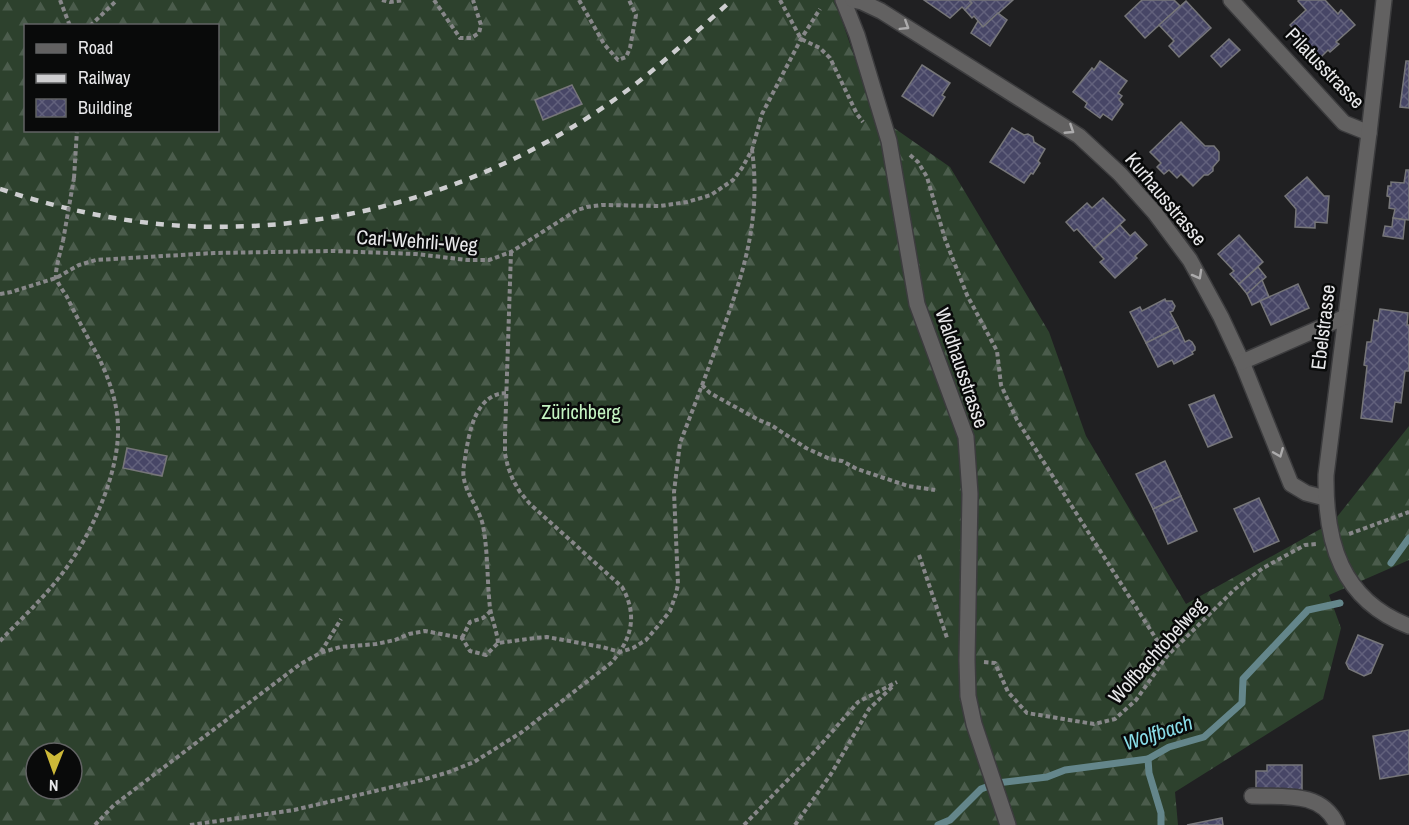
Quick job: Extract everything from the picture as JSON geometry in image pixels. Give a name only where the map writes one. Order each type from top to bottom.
[{"type":"street","name":"Waldhausstrasse","points":[[843,0],[889,141],[917,304],[966,437],[970,494],[968,696],[974,724],[1008,825]]},
{"type":"street","name":"Kurhausstrasse","points":[[854,0],[875,4],[1079,136],[1120,174],[1155,213],[1190,260],[1242,362],[1291,484],[1306,493],[1325,498]]},
{"type":"street","name":"Pilatusstrasse","points":[[1232,0],[1344,123],[1369,133]]},
{"type":"street","name":"Ebelstrasse","points":[[1384,0],[1325,498],[1331,540],[1343,569],[1356,589],[1372,606],[1409,626]]},
{"type":"street","points":[[1242,362],[1345,317]]},
{"type":"street","points":[[1252,796],[1300,798],[1316,802],[1329,810],[1337,825]]},
{"type":"path","points":[[60,0],[69,24]]},
{"type":"path","points":[[92,24],[117,0]]},
{"type":"path","points":[[382,0],[390,2],[404,0]]},
{"type":"path","points":[[434,0],[460,38],[471,38],[479,33],[481,25],[473,0]]},
{"type":"path","points":[[579,0],[604,44],[618,60],[626,57],[630,48],[636,15],[629,0]]},
{"type":"path","points":[[780,0],[801,39],[820,48],[830,58],[857,114],[867,128],[912,156],[927,177],[945,239],[967,295],[998,351],[1001,385],[1017,420],[1167,656]]},
{"type":"path","name":"Carl-Wehrli-Weg","points":[[0,294],[56,278],[79,265],[96,261],[202,254],[333,250],[489,260],[511,252],[577,210],[587,207],[660,206],[711,195],[733,180],[742,168],[752,150],[762,114],[801,39],[820,9]]},
{"type":"path","points":[[0,642],[66,569],[79,550],[92,527],[104,494],[113,469],[117,445],[116,407],[110,384],[102,364],[56,278],[74,178],[77,132]]},
{"type":"path","points":[[95,825],[114,806],[299,665],[320,653],[340,647],[386,642],[425,631],[462,638],[470,651],[486,655],[498,643],[535,638],[548,637],[620,652],[633,648],[646,640],[670,611],[676,594],[679,570],[674,492],[677,460],[680,443],[741,278],[750,244],[755,173],[752,150]]},
{"type":"path","points":[[190,825],[294,810],[450,772],[474,762],[522,732],[611,663],[620,652],[628,637],[631,624],[628,597],[622,587],[530,504],[513,480],[505,454],[511,252]]},
{"type":"path","points":[[702,385],[710,393],[771,425],[806,448],[830,459],[842,461],[857,469],[908,486],[935,490]]},
{"type":"path","points":[[498,643],[491,611],[483,524],[464,480],[464,464],[470,430],[477,411],[491,396],[506,393]]},
{"type":"path","points":[[1343,536],[1409,512]]},
{"type":"path","name":"Wolfbachtobelweg","points":[[995,663],[1008,692],[1027,713],[1094,724],[1115,719],[1136,700],[1167,656],[1235,589],[1263,568],[1305,545],[1317,544]]},
{"type":"path","points":[[919,555],[950,645]]},
{"type":"path","points":[[462,638],[470,622],[483,618],[491,611]]},
{"type":"path","points":[[320,653],[341,619]]},
{"type":"path","points":[[744,825],[810,757],[858,702],[897,682],[869,709],[831,774],[795,825]]},
{"type":"green space","name":"Zürichberg","points":[[0,0],[835,0],[874,114],[950,167],[1049,332],[1086,436],[1186,604],[1333,522],[1409,426],[1409,560],[1329,595],[1341,628],[1323,699],[1175,792],[1178,825],[0,825]]},
{"type":"building","points":[[924,0],[969,0],[972,3],[965,10],[962,7],[950,18]]},
{"type":"building","points":[[969,0],[1013,0],[983,27],[974,16],[972,18],[965,10],[972,3]]},
{"type":"building","points":[[1142,0],[1174,0],[1180,6],[1145,38],[1125,16]]},
{"type":"building","points":[[1299,0],[1325,0],[1338,14],[1341,10],[1355,25],[1336,42],[1339,44],[1320,58],[1290,25],[1306,10]]},
{"type":"building","points":[[1186,1],[1211,28],[1179,57],[1169,46],[1174,41],[1159,25]]},
{"type":"building","points":[[998,13],[1007,20],[990,46],[971,33],[978,21],[983,27]]},
{"type":"building","points":[[1229,39],[1240,50],[1221,67],[1211,56]]},
{"type":"building","points":[[1100,61],[1127,81],[1118,93],[1122,96],[1119,100],[1123,104],[1112,120],[1103,114],[1100,118],[1085,107],[1087,103],[1073,92]]},
{"type":"building","points":[[1406,61],[1409,61],[1409,108],[1400,107]]},
{"type":"building","points":[[922,65],[950,83],[942,95],[945,97],[933,116],[902,96]]},
{"type":"building","points":[[572,85],[582,104],[543,120],[535,100]]},
{"type":"building","points":[[1181,122],[1205,146],[1214,146],[1219,152],[1219,160],[1213,167],[1213,171],[1204,175],[1193,186],[1181,174],[1177,178],[1169,170],[1164,174],[1157,167],[1161,163],[1150,152]]},
{"type":"building","points":[[1012,128],[1033,137],[1034,142],[1045,149],[1038,161],[1040,163],[1024,183],[990,162]]},
{"type":"building","points":[[1406,170],[1409,170],[1409,220],[1393,218],[1395,209],[1389,208],[1390,197],[1387,196],[1391,182],[1404,183]]},
{"type":"building","points":[[1307,177],[1324,196],[1329,196],[1327,223],[1315,222],[1315,228],[1295,227],[1296,209],[1285,196]]},
{"type":"building","points":[[1103,198],[1125,220],[1094,248],[1077,229],[1074,231],[1066,222],[1087,203],[1092,208]]},
{"type":"building","points":[[1393,218],[1405,220],[1403,239],[1383,236],[1385,226],[1392,227]]},
{"type":"building","points":[[1120,225],[1130,236],[1135,232],[1147,245],[1135,256],[1137,258],[1115,278],[1100,262],[1104,259],[1094,248]]},
{"type":"building","points":[[1239,235],[1263,262],[1239,284],[1230,274],[1234,271],[1218,254]]},
{"type":"building","points":[[1258,267],[1266,277],[1247,294],[1239,284]]},
{"type":"building","points":[[1262,280],[1269,297],[1252,305],[1247,294]]},
{"type":"building","points":[[1298,284],[1309,308],[1271,325],[1260,301]]},
{"type":"building","points":[[1165,299],[1172,301],[1175,306],[1170,312],[1178,327],[1146,343],[1130,312],[1140,307],[1142,311]]},
{"type":"building","points":[[1380,309],[1408,313],[1409,371],[1405,371],[1401,403],[1395,402],[1392,422],[1361,418],[1367,366],[1364,365],[1367,342],[1371,342],[1374,320],[1378,321]]},
{"type":"building","points":[[1178,327],[1185,342],[1189,340],[1195,347],[1193,354],[1174,364],[1172,360],[1158,367],[1146,343]]},
{"type":"building","points":[[1214,395],[1232,437],[1208,447],[1189,405]]},
{"type":"building","points":[[127,448],[167,456],[162,476],[123,468]]},
{"type":"building","points":[[1165,461],[1181,496],[1153,509],[1136,474]]},
{"type":"building","points":[[1181,496],[1197,531],[1168,544],[1153,509]]},
{"type":"building","points":[[1259,498],[1279,541],[1254,552],[1234,509]]},
{"type":"building","points":[[1358,635],[1383,645],[1371,673],[1364,676],[1349,669],[1346,663]]},
{"type":"building","points":[[1409,730],[1409,774],[1380,779],[1373,736]]},
{"type":"building","points":[[1267,765],[1302,765],[1302,795],[1256,790],[1256,771],[1267,771]]},
{"type":"building","points":[[1222,818],[1223,825],[1187,825]]},
{"type":"waterway","name":"Wolfbach","points":[[1391,563],[1409,538]]},
{"type":"waterway","name":"Wolfbach","points":[[938,825],[950,820],[981,789],[997,783],[1047,777],[1065,770],[1148,759],[1169,747],[1204,737],[1242,703],[1243,679],[1308,610],[1340,603]]},
{"type":"waterway","points":[[1148,759],[1149,773],[1161,813],[1161,825]]},
{"type":"railway","points":[[0,189],[92,214],[139,222],[186,226],[245,226],[304,221],[363,211],[420,196],[475,176],[529,152],[580,122],[629,89],[732,0]]}]
